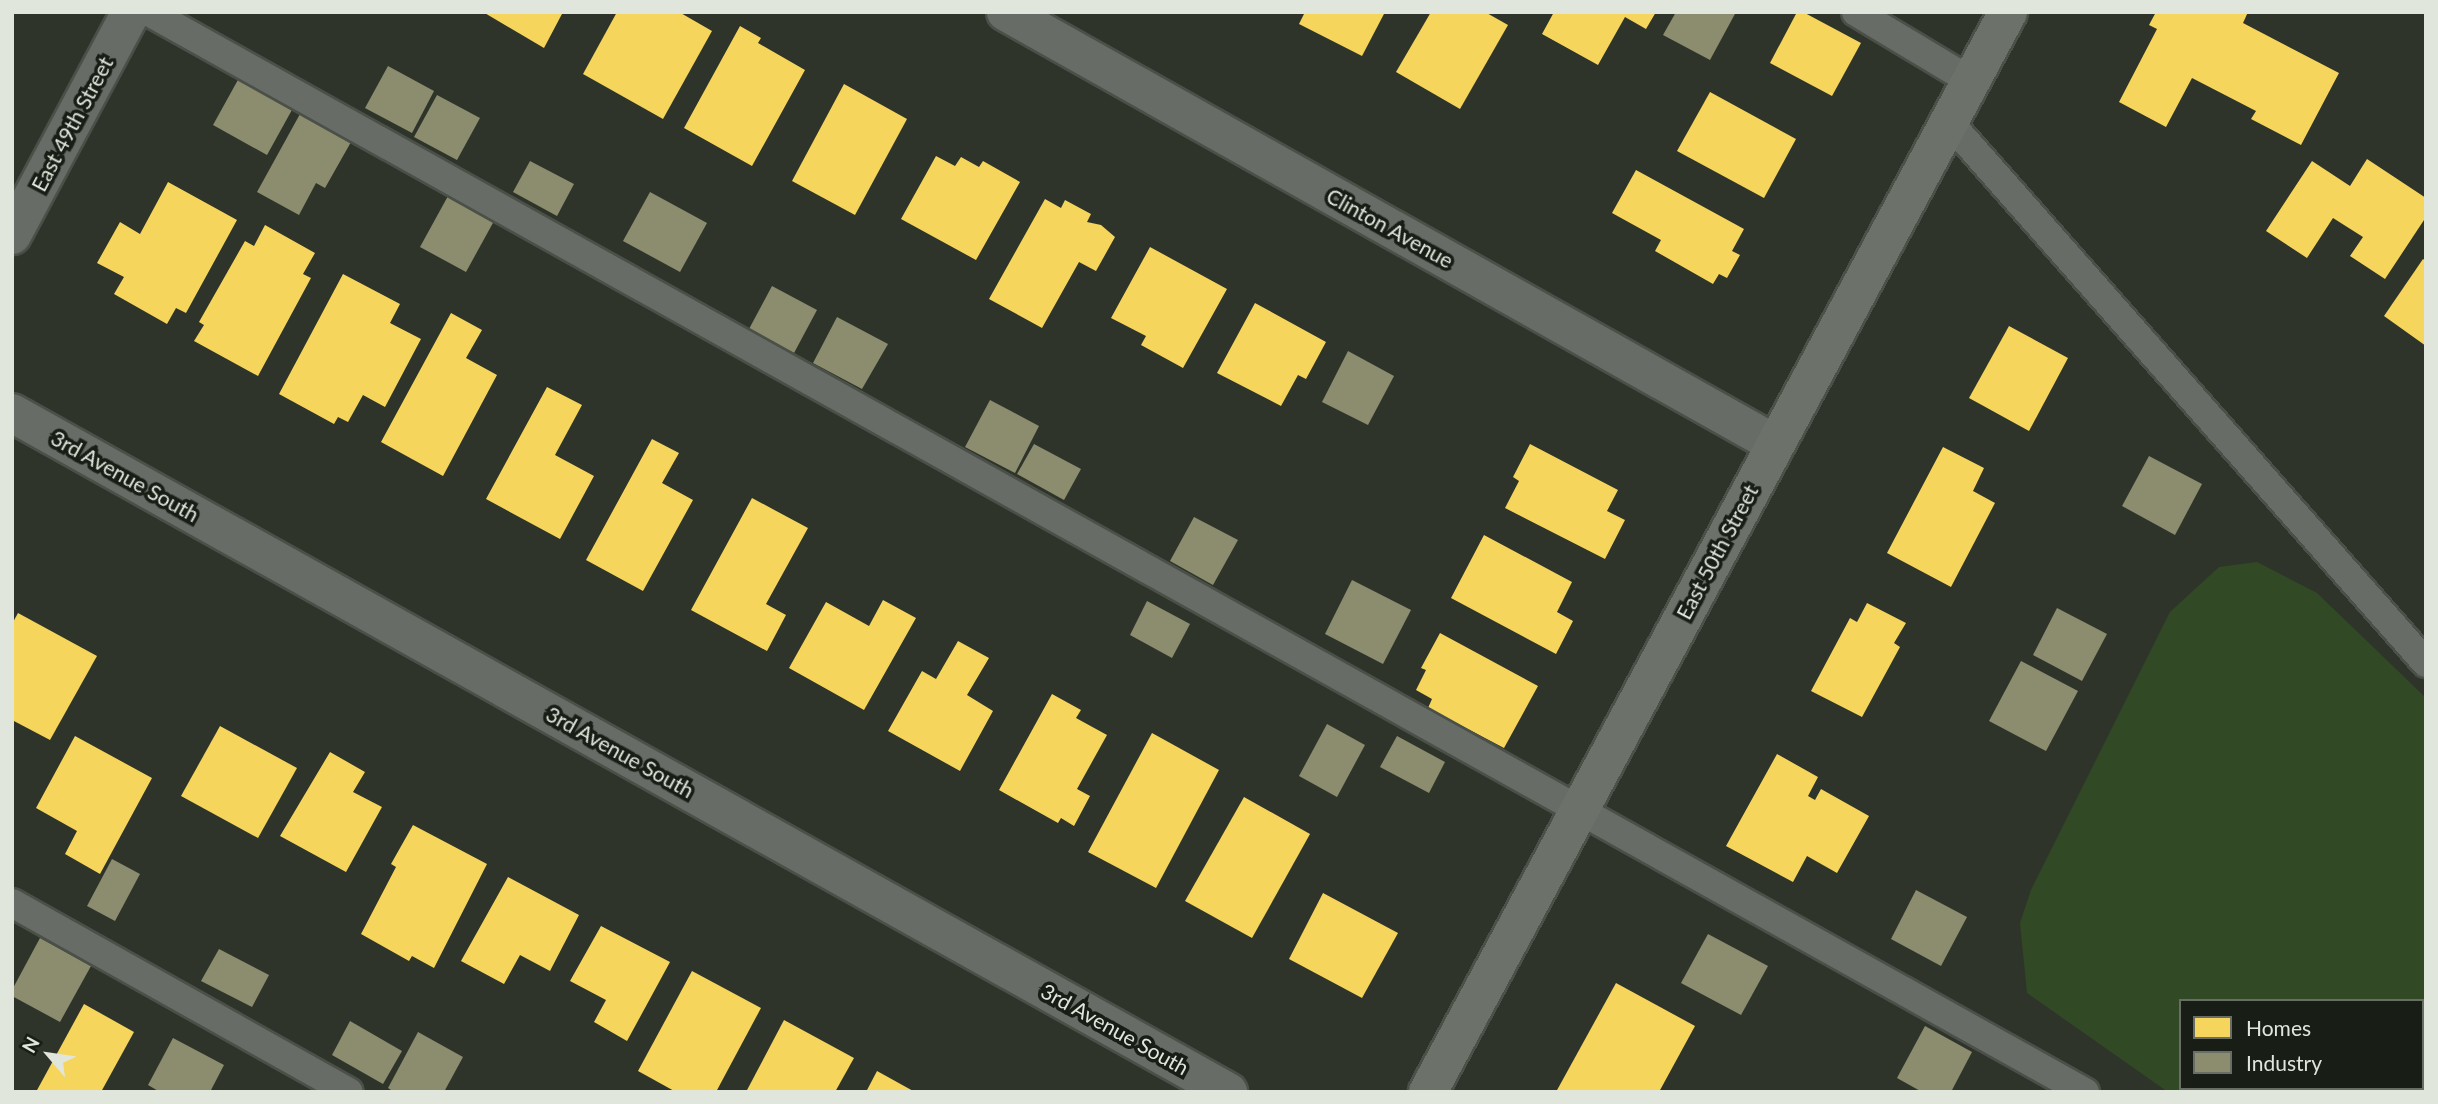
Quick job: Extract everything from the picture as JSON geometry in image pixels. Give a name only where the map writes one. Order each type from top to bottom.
[{"type":"street","name":"East 49th Street","points":[[12,235],[131,12]]},
{"type":"street","name":"Clinton Avenue","points":[[1006,12],[1775,444]]},
{"type":"street","name":"East 50th Street","points":[[1428,1092],[2008,12]]},
{"type":"street","name":"3rd Avenue South","points":[[12,413],[1228,1092]]},
{"type":"lane","points":[[149,12],[2084,1092]]},
{"type":"lane","points":[[1856,12],[1971,81]]},
{"type":"lane","points":[[1949,122],[2426,663]]},
{"type":"lane","points":[[12,903],[349,1092]]},
{"type":"green space","points":[[2257,562],[2317,593],[2426,698],[2426,1092],[2168,1092],[2027,993],[2020,923],[2031,890],[2170,612],[2219,567]]},
{"type":"building: Homes","points":[[483,12],[563,12],[544,48]]},
{"type":"building: Homes","points":[[617,12],[679,12],[712,31],[663,119],[583,74]]},
{"type":"building: Homes","points":[[1305,12],[1385,12],[1362,56],[1299,24]]},
{"type":"building: Homes","points":[[1431,12],[1485,12],[1508,25],[1460,109],[1396,72]]},
{"type":"building: Homes","points":[[1554,12],[1656,12],[1646,29],[1625,17],[1598,65],[1542,34]]},
{"type":"building: Homes","points":[[1797,12],[1803,12],[1861,43],[1832,96],[1770,63]]},
{"type":"building: Homes","points":[[2156,12],[2248,12],[2243,23],[2339,73],[2301,145],[2251,119],[2256,111],[2192,78],[2166,127],[2119,102],[2157,29],[2149,25]]},
{"type":"building: Homes","points":[[740,26],[761,38],[758,43],[805,70],[752,166],[684,128]]},
{"type":"building: Homes","points":[[844,84],[907,119],[855,215],[792,181]]},
{"type":"building: Homes","points":[[1710,92],[1796,139],[1764,198],[1677,151]]},
{"type":"building: Homes","points":[[936,156],[955,166],[961,157],[979,167],[983,161],[1020,182],[976,260],[901,219]]},
{"type":"building: Homes","points":[[2367,159],[2426,198],[2426,217],[2385,279],[2350,256],[2363,237],[2333,218],[2307,258],[2266,231],[2312,161],[2350,186]]},
{"type":"building: Homes","points":[[1636,170],[1744,229],[1732,251],[1740,255],[1727,278],[1719,274],[1713,284],[1655,251],[1661,240],[1612,213]]},
{"type":"building: Homes","points":[[168,182],[237,220],[186,313],[176,308],[167,324],[114,294],[124,277],[97,263],[120,222],[140,234]]},
{"type":"building: Homes","points":[[1045,199],[1061,208],[1065,200],[1091,214],[1087,222],[1101,225],[1115,237],[1096,271],[1079,262],[1042,328],[989,299]]},
{"type":"building: Homes","points":[[265,225],[315,253],[303,274],[311,278],[258,376],[194,341],[204,325],[199,322],[245,241],[254,246]]},
{"type":"building: Homes","points":[[1150,247],[1227,289],[1183,368],[1141,345],[1146,336],[1111,318]]},
{"type":"building: Homes","points":[[2423,259],[2426,261],[2426,346],[2384,316]]},
{"type":"building: Homes","points":[[343,274],[400,304],[390,323],[421,339],[385,407],[363,395],[348,422],[338,417],[334,424],[279,394]]},
{"type":"building: Homes","points":[[1255,303],[1326,342],[1306,379],[1298,375],[1281,406],[1217,373]]},
{"type":"building: Homes","points":[[451,313],[482,330],[466,358],[497,375],[443,476],[381,442]]},
{"type":"building: Homes","points":[[2009,326],[2068,358],[2029,431],[1969,398]]},
{"type":"building: Homes","points":[[547,387],[582,405],[555,455],[594,476],[560,539],[486,499]]},
{"type":"building: Homes","points":[[652,439],[679,453],[662,483],[693,500],[643,591],[586,560]]},
{"type":"building: Homes","points":[[1530,444],[1618,490],[1607,511],[1625,520],[1605,559],[1505,508],[1519,481],[1513,477]]},
{"type":"building: Homes","points":[[1943,447],[1984,468],[1973,491],[1995,503],[1951,587],[1887,553]]},
{"type":"building: Homes","points":[[752,498],[808,528],[766,604],[786,615],[767,651],[691,610]]},
{"type":"building: Homes","points":[[1484,535],[1572,582],[1557,612],[1573,621],[1556,654],[1451,598]]},
{"type":"building: Homes","points":[[883,600],[916,618],[864,710],[789,668],[826,602],[869,626]]},
{"type":"building: Homes","points":[[1867,603],[1906,623],[1894,643],[1900,647],[1862,717],[1811,691],[1850,618],[1857,622]]},
{"type":"building: Homes","points":[[18,613],[97,656],[50,740],[12,720],[12,624]]},
{"type":"building: Homes","points":[[1440,633],[1538,686],[1504,748],[1428,708],[1432,699],[1416,690],[1426,670],[1421,668]]},
{"type":"building: Homes","points":[[958,641],[989,658],[967,695],[993,711],[960,771],[888,731],[922,671],[936,679]]},
{"type":"building: Homes","points":[[1052,694],[1081,710],[1076,718],[1107,735],[1077,789],[1090,796],[1074,826],[1061,818],[1058,823],[999,790]]},
{"type":"building: Homes","points":[[220,726],[297,768],[258,838],[181,796]]},
{"type":"building: Homes","points":[[1152,733],[1219,770],[1156,888],[1088,852]]},
{"type":"building: Homes","points":[[75,736],[152,778],[100,874],[65,854],[77,831],[36,808]]},
{"type":"building: Homes","points":[[330,752],[365,772],[353,792],[382,807],[346,872],[280,836]]},
{"type":"building: Homes","points":[[1777,754],[1818,777],[1808,796],[1815,800],[1821,789],[1869,816],[1837,873],[1807,856],[1793,882],[1726,846]]},
{"type":"building: Homes","points":[[1244,797],[1310,834],[1252,938],[1185,901]]},
{"type":"building: Homes","points":[[413,825],[487,864],[434,968],[412,956],[409,961],[361,934],[396,867],[391,864]]},
{"type":"building: Homes","points":[[508,877],[579,915],[550,971],[520,955],[504,984],[461,961]]},
{"type":"building: Homes","points":[[1323,893],[1398,933],[1362,998],[1289,959]]},
{"type":"building: Homes","points":[[601,926],[670,962],[627,1041],[594,1022],[606,1000],[570,981]]},
{"type":"building: Homes","points":[[692,971],[761,1008],[716,1092],[676,1092],[638,1071]]},
{"type":"building: Homes","points":[[1616,983],[1695,1026],[1659,1092],[1556,1092]]},
{"type":"building: Homes","points":[[84,1004],[134,1032],[101,1092],[36,1092]]},
{"type":"building: Homes","points":[[784,1020],[854,1058],[835,1092],[746,1092]]},
{"type":"building: Homes","points":[[877,1071],[915,1092],[866,1092]]},
{"type":"building: Industry","points":[[1676,12],[1736,12],[1710,60],[1663,35]]},
{"type":"building: Industry","points":[[388,66],[434,91],[412,133],[365,108]]},
{"type":"building: Industry","points":[[239,78],[293,108],[267,155],[213,125]]},
{"type":"building: Industry","points":[[437,95],[480,118],[457,160],[414,137]]},
{"type":"building: Industry","points":[[300,114],[351,142],[325,188],[316,183],[299,215],[257,192]]},
{"type":"building: Industry","points":[[530,161],[574,184],[557,216],[513,192]]},
{"type":"building: Industry","points":[[650,192],[707,223],[680,272],[623,241]]},
{"type":"building: Industry","points":[[448,196],[494,221],[466,272],[420,247]]},
{"type":"building: Industry","points":[[772,286],[817,310],[794,353],[749,329]]},
{"type":"building: Industry","points":[[837,317],[888,344],[862,389],[813,363]]},
{"type":"building: Industry","points":[[1348,351],[1394,376],[1368,425],[1322,402]]},
{"type":"building: Industry","points":[[990,400],[1039,426],[1015,473],[965,447]]},
{"type":"building: Industry","points":[[1034,444],[1081,469],[1064,500],[1017,474]]},
{"type":"building: Industry","points":[[2149,456],[2202,484],[2175,535],[2122,506]]},
{"type":"building: Industry","points":[[1194,517],[1238,540],[1213,585],[1170,561]]},
{"type":"building: Industry","points":[[1352,580],[1411,610],[1383,664],[1325,634]]},
{"type":"building: Industry","points":[[1147,601],[1190,624],[1172,658],[1130,635]]},
{"type":"building: Industry","points":[[2057,608],[2107,634],[2082,681],[2033,655]]},
{"type":"building: Industry","points":[[2021,661],[2078,691],[2046,751],[1989,721]]},
{"type":"building: Industry","points":[[1327,724],[1365,745],[1337,797],[1299,776]]},
{"type":"building: Industry","points":[[1397,736],[1445,762],[1429,793],[1380,767]]},
{"type":"building: Industry","points":[[112,859],[140,874],[115,921],[87,906]]},
{"type":"building: Industry","points":[[1916,890],[1967,917],[1941,966],[1891,939]]},
{"type":"building: Industry","points":[[1708,934],[1768,966],[1741,1015],[1681,983]]},
{"type":"building: Industry","points":[[40,938],[91,966],[60,1022],[12,996],[12,990]]},
{"type":"building: Industry","points":[[219,949],[269,975],[252,1007],[201,981]]},
{"type":"building: Industry","points":[[350,1021],[402,1051],[383,1084],[332,1055]]},
{"type":"building: Industry","points":[[1925,1026],[1972,1052],[1951,1092],[1922,1092],[1897,1078]]},
{"type":"building: Industry","points":[[418,1032],[463,1057],[444,1092],[394,1092],[388,1088]]},
{"type":"building: Industry","points":[[173,1038],[224,1065],[210,1092],[160,1092],[148,1085]]}]
